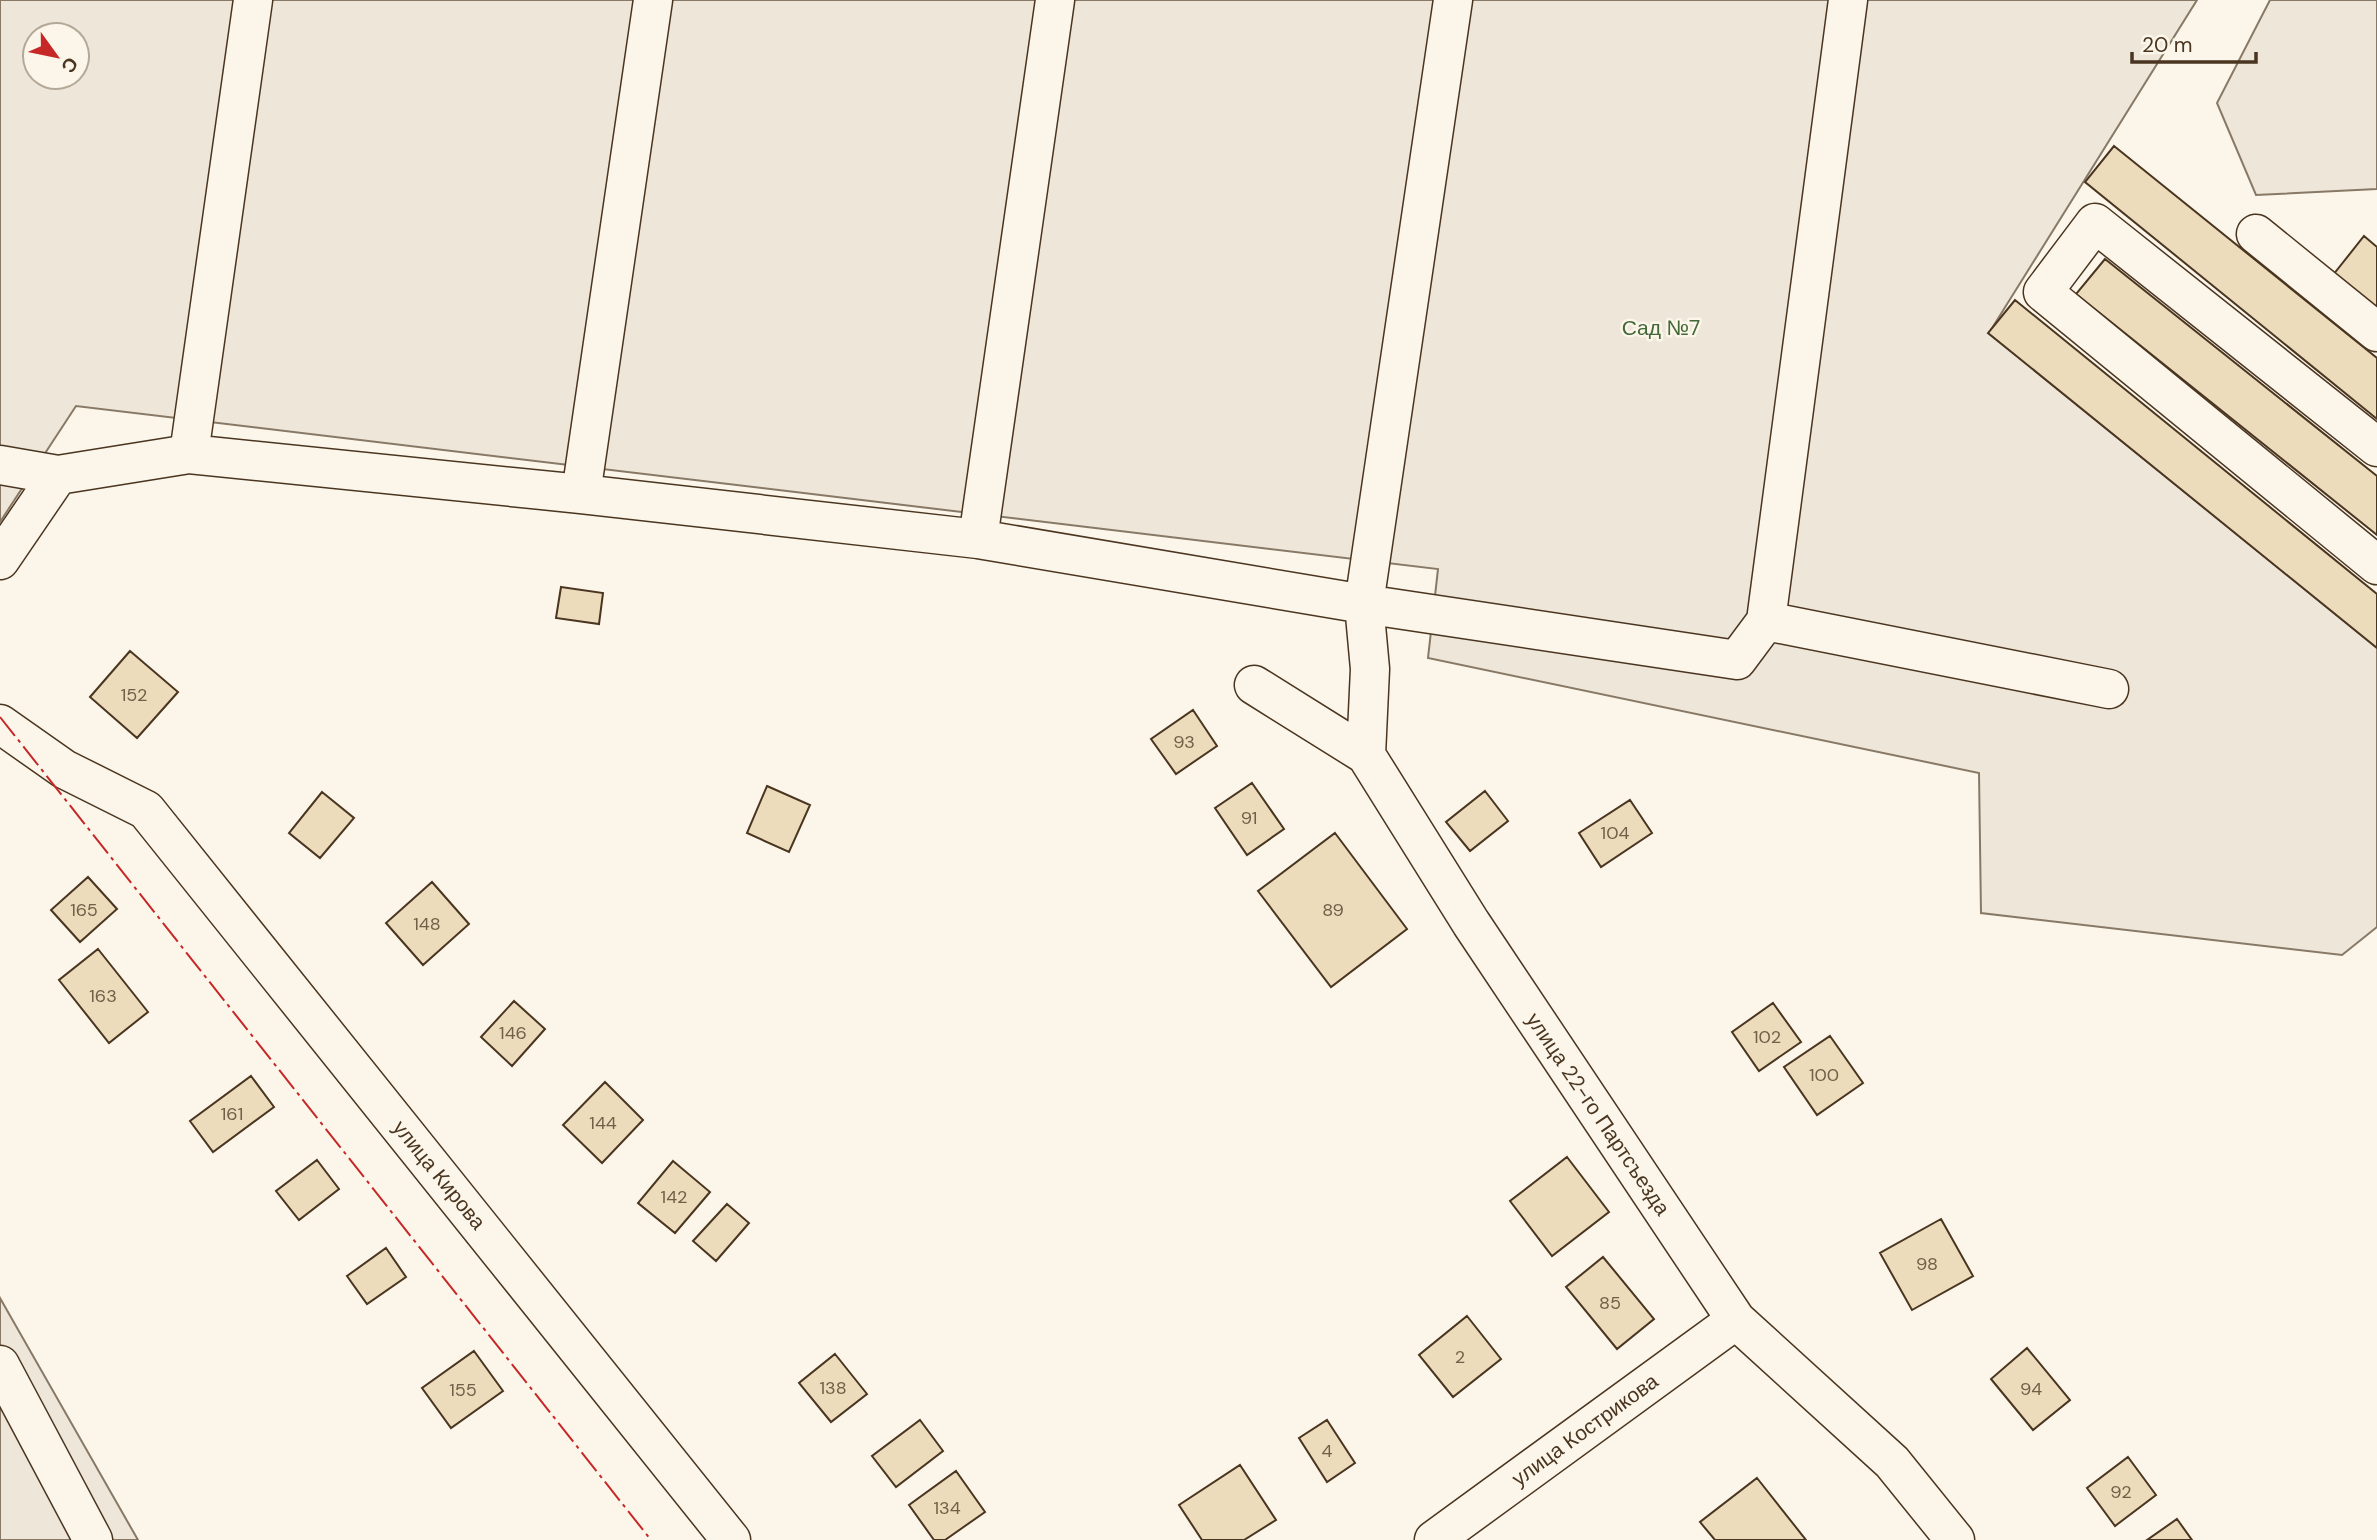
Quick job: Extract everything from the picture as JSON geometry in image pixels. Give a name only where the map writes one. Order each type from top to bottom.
[{"type":"street","points":[[189,454],[253,0]]},
{"type":"street","points":[[581,494],[653,0]]},
{"type":"street","points":[[978,539],[1055,0]]},
{"type":"street","points":[[1366,755],[1370,668],[1364,604],[1453,0]]},
{"type":"street","points":[[0,465],[58,475],[189,454],[581,494],[978,539],[1364,604],[1737,660],[1766,621],[1848,0]]},
{"type":"street","points":[[2377,447],[2095,223],[2043,292],[2377,565]]},
{"type":"street","points":[[2256,234],[2377,332]]},
{"type":"street","points":[[0,560],[58,475]]},
{"type":"street","points":[[1766,621],[2109,689]]},
{"type":"street","name":"улица 22-го Партсъезда","points":[[1254,685],[1366,755],[1471,923],[1736,1320],[1892,1462],[1955,1540]]},
{"type":"street","name":"улица Кирова","points":[[0,724],[64,769],[146,810],[731,1540]]},
{"type":"street","name":"улица Кострикова","points":[[1434,1540],[1736,1320]]},
{"type":"street","points":[[0,1365],[93,1540]]},
{"type":"green space","name":"Сад №7","points":[[0,0],[2197,0],[1989,333],[2377,648],[2377,927],[2342,955],[1981,913],[1979,773],[1428,658],[1438,569],[76,406],[0,522]]},
{"type":"green space","points":[[2270,0],[2377,0],[2377,189],[2256,195],[2217,103]]},
{"type":"green space","points":[[0,1298],[138,1540],[0,1540]]},
{"type":"building","points":[[2114,146],[2377,358],[2377,419],[2085,182]]},
{"type":"building","points":[[2364,236],[2377,247],[2377,310],[2333,275]]},
{"type":"building","points":[[2105,259],[2377,476],[2377,535],[2076,294]]},
{"type":"building","points":[[2015,300],[2377,594],[2377,648],[1988,333]]},
{"type":"building","points":[[561,587],[603,593],[599,624],[556,618]]},
{"type":"building","points":[[130,651],[178,692],[137,738],[90,697]]},
{"type":"building","points":[[1193,710],[1217,746],[1176,774],[1151,739]]},
{"type":"building","points":[[1252,783],[1284,829],[1247,855],[1215,808]]},
{"type":"building","points":[[767,786],[810,805],[789,852],[747,833]]},
{"type":"building","points":[[1485,791],[1508,821],[1470,851],[1446,822]]},
{"type":"building","points":[[322,792],[354,818],[320,858],[289,833]]},
{"type":"building","points":[[1630,800],[1652,833],[1601,867],[1579,833]]},
{"type":"building","points":[[1335,833],[1407,929],[1331,987],[1258,891]]},
{"type":"building","points":[[88,877],[117,909],[80,942],[51,910]]},
{"type":"building","points":[[432,882],[469,924],[423,965],[386,923]]},
{"type":"building","points":[[98,949],[148,1012],[109,1043],[59,980]]},
{"type":"building","points":[[514,1001],[545,1029],[512,1066],[481,1037]]},
{"type":"building","points":[[1773,1003],[1801,1042],[1759,1071],[1732,1032]]},
{"type":"building","points":[[1830,1036],[1863,1083],[1817,1115],[1784,1067]]},
{"type":"building","points":[[251,1076],[274,1107],[213,1152],[190,1121]]},
{"type":"building","points":[[605,1082],[643,1120],[602,1163],[563,1125]]},
{"type":"building","points":[[1567,1157],[1609,1212],[1552,1256],[1510,1201]]},
{"type":"building","points":[[317,1160],[339,1189],[299,1220],[276,1191]]},
{"type":"building","points":[[673,1161],[710,1192],[675,1233],[638,1203]]},
{"type":"building","points":[[727,1204],[749,1223],[716,1261],[693,1241]]},
{"type":"building","points":[[1941,1219],[1973,1276],[1912,1310],[1880,1253]]},
{"type":"building","points":[[386,1248],[406,1277],[367,1304],[347,1276]]},
{"type":"building","points":[[1603,1257],[1654,1319],[1617,1349],[1566,1287]]},
{"type":"building","points":[[1467,1316],[1501,1359],[1453,1397],[1419,1355]]},
{"type":"building","points":[[2027,1348],[2070,1400],[2033,1430],[1991,1379]]},
{"type":"building","points":[[474,1351],[503,1391],[451,1428],[422,1388]]},
{"type":"building","points":[[835,1354],[867,1394],[831,1422],[799,1383]]},
{"type":"building","points":[[920,1420],[943,1451],[896,1487],[872,1456]]},
{"type":"building","points":[[1327,1420],[1355,1463],[1327,1482],[1299,1438]]},
{"type":"building","points":[[2128,1457],[2156,1495],[2115,1526],[2087,1488]]},
{"type":"building","points":[[1240,1465],[1276,1520],[1244,1540],[1202,1540],[1179,1505]]},
{"type":"building","points":[[956,1471],[985,1512],[945,1540],[934,1540],[909,1505]]},
{"type":"building","points":[[1757,1478],[1806,1540],[1715,1540],[1700,1522]]},
{"type":"building","points":[[2177,1519],[2192,1540],[2147,1540]]},
{"type":"power","points":[[0,717],[651,1540]]}]
